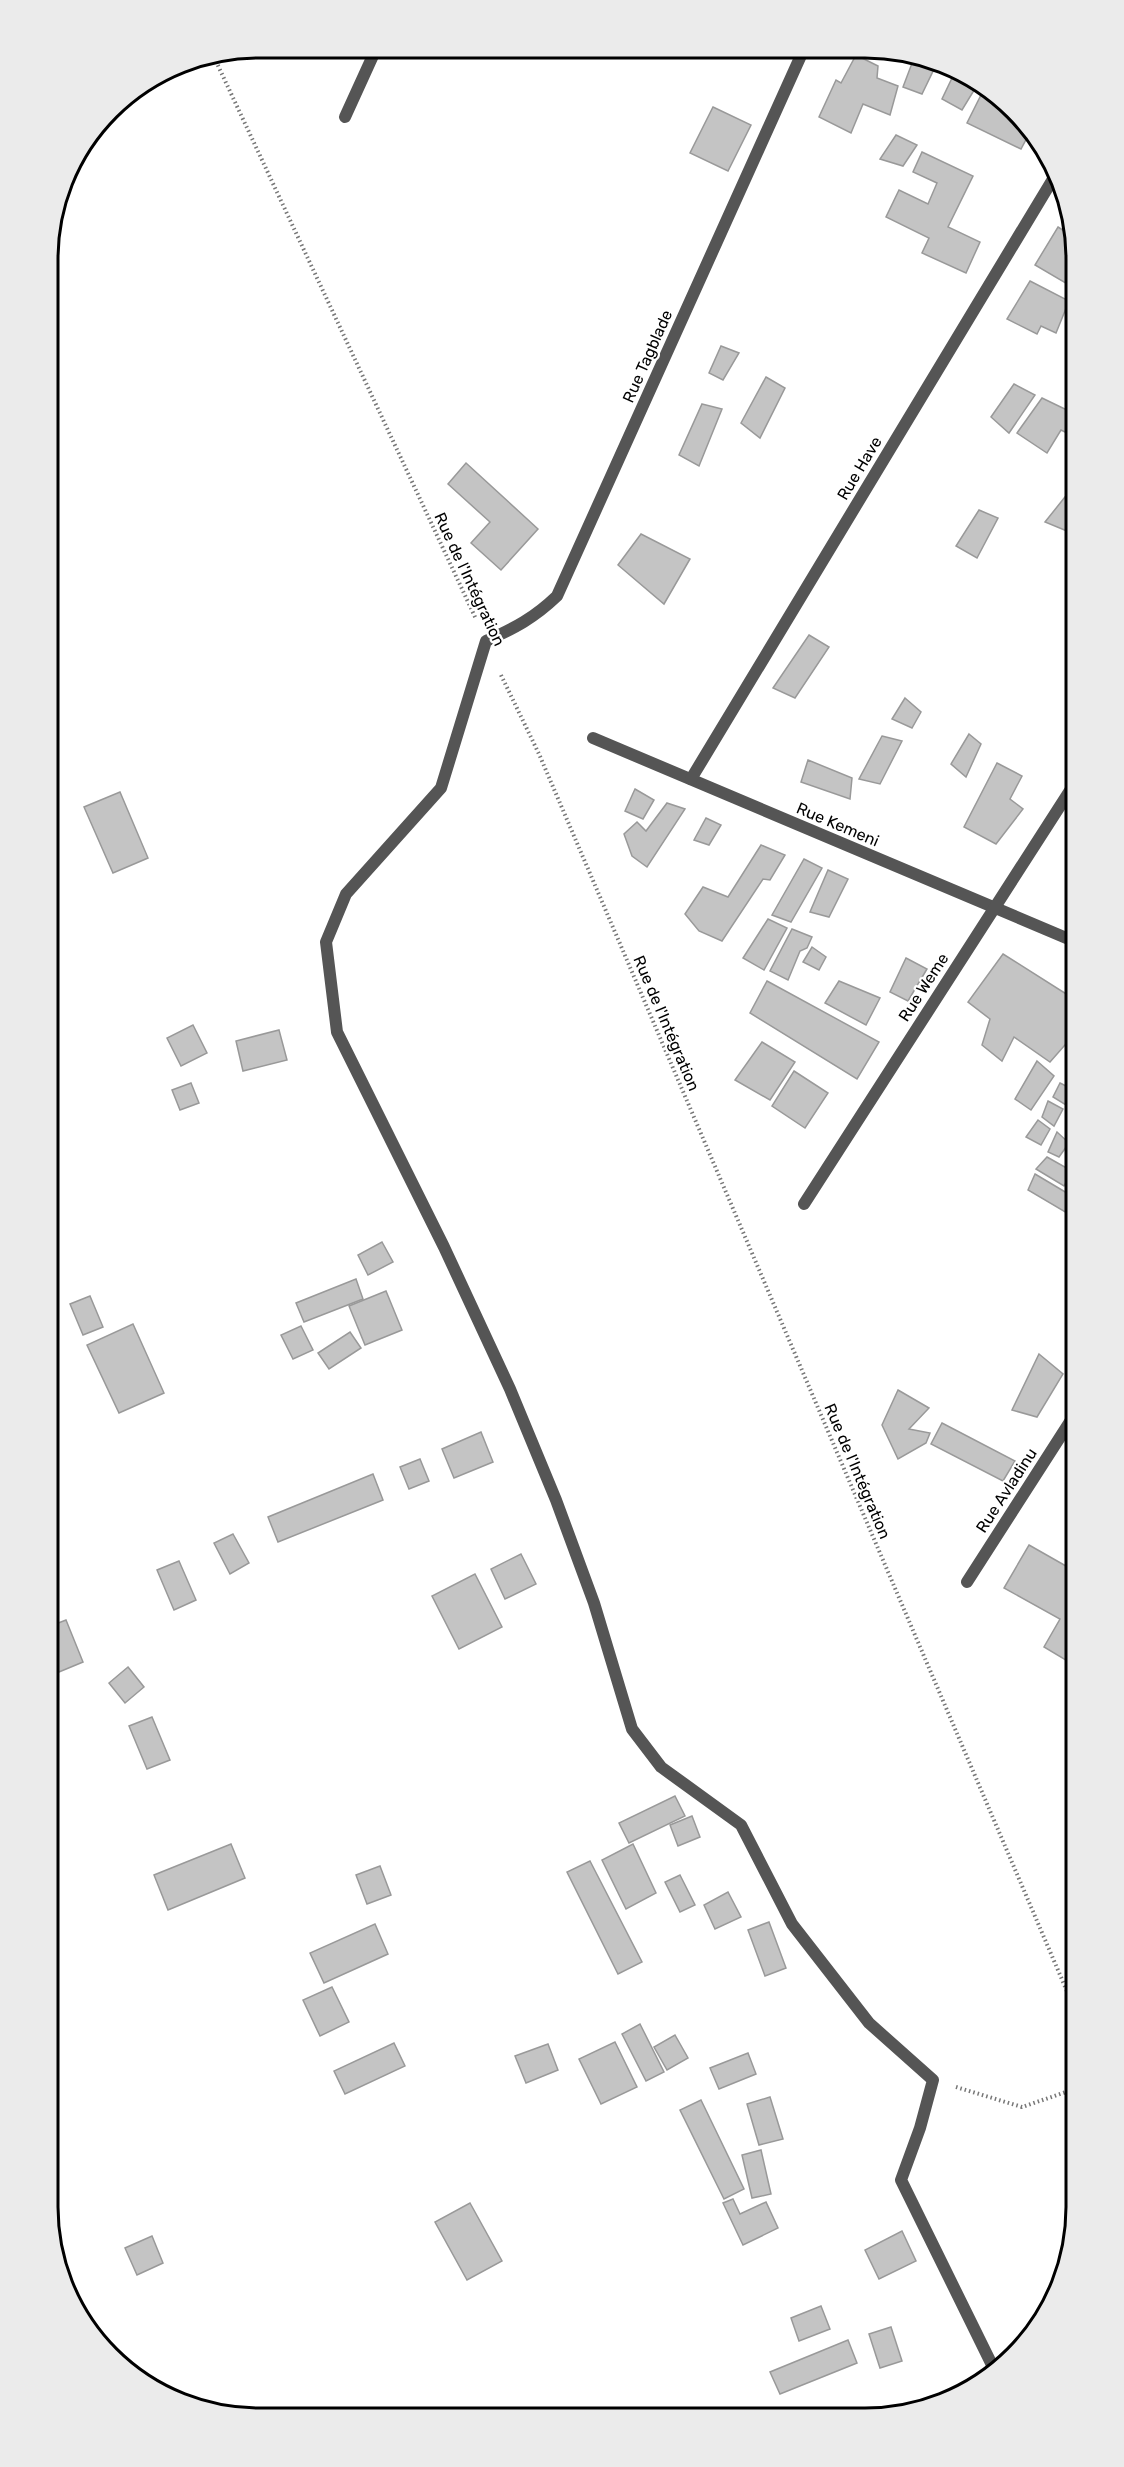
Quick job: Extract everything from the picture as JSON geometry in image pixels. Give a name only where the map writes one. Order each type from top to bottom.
[{"type":"street","name":"Rue Tagblade","points":[[486,641],[520,626],[538,614],[557,596],[800,58]]},
{"type":"street","points":[[345,117],[372,59]]},
{"type":"street","name":"Rue Have","points":[[691,779],[1050,184]]},
{"type":"street","points":[[486,641],[441,788],[346,894],[326,942],[337,1032],[444,1247],[510,1389],[556,1500],[594,1603],[632,1729],[661,1767],[741,1825],[792,1924],[868,2023],[933,2080],[920,2128],[901,2180],[991,2364]]},
{"type":"street","name":"Rue Kemeni","points":[[593,738],[1066,938]]},
{"type":"street","name":"Rue Weme","points":[[804,1204],[1066,797]]},
{"type":"street","name":"Rue Avladinu","points":[[967,1582],[1065,1429]]},
{"type":"path","name":"Rue de l'Intégration","points":[[217,63],[549,776],[1065,1987]]},
{"type":"path","points":[[933,2080],[1022,2107],[1065,2092]]},
{"type":"building","points":[[854,58],[862,58],[878,66],[877,78],[898,86],[890,115],[863,104],[851,133],[819,117],[836,80],[841,83]]},
{"type":"building","points":[[912,64],[933,71],[922,94],[903,87]]},
{"type":"building","points":[[952,79],[974,91],[962,110],[942,99]]},
{"type":"building","points":[[981,96],[997,108],[1026,140],[1021,149],[967,123]]},
{"type":"building","points":[[713,107],[751,125],[728,171],[690,153]]},
{"type":"building","points":[[896,135],[917,145],[903,166],[880,159]]},
{"type":"building","points":[[922,152],[973,176],[948,227],[980,242],[966,273],[922,253],[929,238],[886,217],[899,190],[928,204],[937,183],[913,172]]},
{"type":"building","points":[[1058,227],[1063,230],[1066,283],[1035,265]]},
{"type":"building","points":[[1030,281],[1066,299],[1066,308],[1056,333],[1041,326],[1037,334],[1007,319]]},
{"type":"building","points":[[721,346],[739,353],[723,380],[709,373]]},
{"type":"building","points":[[766,377],[785,388],[760,438],[741,423]]},
{"type":"building","points":[[1014,384],[1035,395],[1009,433],[991,417]]},
{"type":"building","points":[[1042,398],[1066,410],[1066,432],[1061,430],[1047,453],[1017,433]]},
{"type":"building","points":[[702,404],[722,409],[699,466],[679,455]]},
{"type":"building","points":[[466,463],[538,529],[501,570],[471,543],[490,522],[448,484]]},
{"type":"building","points":[[1065,497],[1066,497],[1066,531],[1045,522]]},
{"type":"building","points":[[979,510],[998,518],[977,558],[956,546]]},
{"type":"building","points":[[641,534],[690,559],[664,604],[618,565]]},
{"type":"building","points":[[809,635],[829,647],[795,698],[773,688]]},
{"type":"building","points":[[905,698],[921,712],[912,728],[892,719]]},
{"type":"building","points":[[969,734],[981,744],[966,777],[951,764]]},
{"type":"building","points":[[882,736],[902,741],[880,784],[859,779]]},
{"type":"building","points":[[808,760],[852,778],[850,799],[801,782]]},
{"type":"building","points":[[997,763],[1022,776],[1010,799],[1023,809],[996,844],[964,827]]},
{"type":"building","points":[[635,789],[654,800],[643,819],[625,811]]},
{"type":"building","points":[[120,792],[148,858],[113,873],[84,807]]},
{"type":"building","points":[[667,803],[685,809],[647,867],[632,856],[624,834],[637,822],[646,831]]},
{"type":"building","points":[[706,818],[721,825],[709,845],[694,840]]},
{"type":"building","points":[[761,845],[785,855],[770,880],[763,879],[722,941],[699,931],[685,914],[703,887],[728,897]]},
{"type":"building","points":[[804,859],[822,868],[791,922],[772,915]]},
{"type":"building","points":[[828,870],[848,879],[829,917],[810,912]]},
{"type":"building","points":[[768,919],[787,928],[764,970],[743,958]]},
{"type":"building","points":[[792,929],[812,937],[807,948],[800,951],[788,980],[770,971]]},
{"type":"building","points":[[812,947],[826,957],[819,970],[803,962]]},
{"type":"building","points":[[1003,954],[1066,994],[1066,1044],[1050,1062],[1014,1037],[1002,1061],[982,1045],[990,1019],[968,1002]]},
{"type":"building","points":[[906,958],[927,969],[908,1001],[890,992]]},
{"type":"building","points":[[767,981],[879,1042],[857,1079],[750,1013]]},
{"type":"building","points":[[839,981],[880,998],[866,1025],[825,1003]]},
{"type":"building","points":[[193,1025],[207,1053],[181,1066],[167,1038]]},
{"type":"building","points":[[279,1030],[287,1060],[243,1071],[236,1041]]},
{"type":"building","points":[[762,1042],[795,1062],[770,1100],[735,1080]]},
{"type":"building","points":[[1037,1061],[1054,1076],[1031,1110],[1015,1099]]},
{"type":"building","points":[[794,1071],[828,1093],[805,1128],[772,1106]]},
{"type":"building","points":[[191,1083],[199,1103],[180,1110],[172,1090]]},
{"type":"building","points":[[1060,1083],[1066,1086],[1066,1105],[1053,1097]]},
{"type":"building","points":[[1048,1101],[1063,1109],[1054,1126],[1042,1117]]},
{"type":"building","points":[[1038,1120],[1050,1129],[1041,1145],[1026,1137]]},
{"type":"building","points":[[1057,1132],[1066,1140],[1066,1148],[1059,1157],[1048,1152]]},
{"type":"building","points":[[1047,1157],[1066,1167],[1064,1186],[1036,1169]]},
{"type":"building","points":[[1035,1174],[1066,1192],[1066,1212],[1028,1190]]},
{"type":"building","points":[[382,1242],[393,1262],[368,1275],[358,1255]]},
{"type":"building","points":[[356,1279],[363,1299],[304,1322],[296,1303]]},
{"type":"building","points":[[386,1291],[402,1330],[365,1345],[349,1306]]},
{"type":"building","points":[[90,1296],[103,1327],[83,1335],[70,1304]]},
{"type":"building","points":[[133,1324],[164,1393],[119,1413],[87,1345]]},
{"type":"building","points":[[301,1326],[313,1350],[293,1359],[281,1335]]},
{"type":"building","points":[[350,1332],[361,1348],[329,1369],[318,1353]]},
{"type":"building","points":[[1039,1354],[1063,1374],[1037,1417],[1012,1410]]},
{"type":"building","points":[[898,1390],[929,1408],[909,1429],[930,1433],[926,1443],[898,1459],[882,1425]]},
{"type":"building","points":[[942,1423],[1015,1461],[1003,1481],[931,1444]]},
{"type":"building","points":[[481,1432],[493,1462],[454,1478],[442,1449]]},
{"type":"building","points":[[420,1459],[429,1481],[409,1489],[400,1467]]},
{"type":"building","points":[[373,1474],[383,1500],[278,1542],[268,1517]]},
{"type":"building","points":[[233,1534],[249,1563],[230,1574],[214,1543]]},
{"type":"building","points":[[1029,1545],[1065,1566],[1065,1660],[1044,1647],[1060,1619],[1004,1588]]},
{"type":"building","points":[[521,1554],[536,1584],[505,1599],[491,1569]]},
{"type":"building","points":[[179,1561],[196,1600],[174,1610],[157,1570]]},
{"type":"building","points":[[475,1574],[502,1627],[459,1649],[432,1596]]},
{"type":"building","points":[[66,1620],[83,1662],[59,1672],[58,1670],[58,1623]]},
{"type":"building","points":[[128,1667],[144,1687],[125,1703],[109,1683]]},
{"type":"building","points":[[152,1717],[170,1760],[147,1769],[129,1726]]},
{"type":"building","points":[[675,1796],[685,1816],[629,1843],[619,1823]]},
{"type":"building","points":[[692,1816],[700,1837],[678,1846],[670,1825]]},
{"type":"building","points":[[231,1844],[245,1878],[168,1910],[154,1875]]},
{"type":"building","points":[[633,1844],[656,1893],[626,1909],[602,1860]]},
{"type":"building","points":[[590,1861],[642,1962],[618,1974],[567,1872]]},
{"type":"building","points":[[380,1866],[391,1895],[367,1904],[356,1875]]},
{"type":"building","points":[[680,1875],[695,1905],[680,1912],[665,1882]]},
{"type":"building","points":[[728,1892],[741,1917],[715,1929],[704,1905]]},
{"type":"building","points":[[769,1922],[786,1968],[765,1976],[748,1930]]},
{"type":"building","points":[[375,1924],[388,1954],[324,1983],[310,1953]]},
{"type":"building","points":[[332,1987],[349,2022],[320,2036],[303,2000]]},
{"type":"building","points":[[640,2024],[664,2072],[646,2081],[622,2034]]},
{"type":"building","points":[[675,2035],[688,2058],[667,2070],[654,2047]]},
{"type":"building","points":[[615,2042],[637,2087],[601,2104],[579,2059]]},
{"type":"building","points":[[394,2043],[405,2066],[345,2094],[334,2071]]},
{"type":"building","points":[[548,2044],[558,2070],[526,2083],[515,2056]]},
{"type":"building","points":[[748,2053],[756,2074],[719,2089],[710,2068]]},
{"type":"building","points":[[770,2097],[783,2139],[759,2145],[747,2104]]},
{"type":"building","points":[[701,2100],[744,2189],[724,2199],[680,2110]]},
{"type":"building","points":[[761,2150],[771,2194],[752,2198],[742,2155]]},
{"type":"building","points":[[733,2199],[740,2214],[766,2202],[778,2228],[743,2245],[723,2203]]},
{"type":"building","points":[[470,2203],[502,2261],[467,2280],[435,2222]]},
{"type":"building","points":[[902,2231],[916,2261],[879,2279],[865,2250]]},
{"type":"building","points":[[152,2236],[163,2263],[137,2275],[125,2248]]},
{"type":"building","points":[[821,2306],[830,2329],[799,2341],[791,2318]]},
{"type":"building","points":[[891,2327],[902,2361],[880,2368],[869,2334]]},
{"type":"building","points":[[848,2340],[857,2363],[780,2394],[770,2372]]}]
